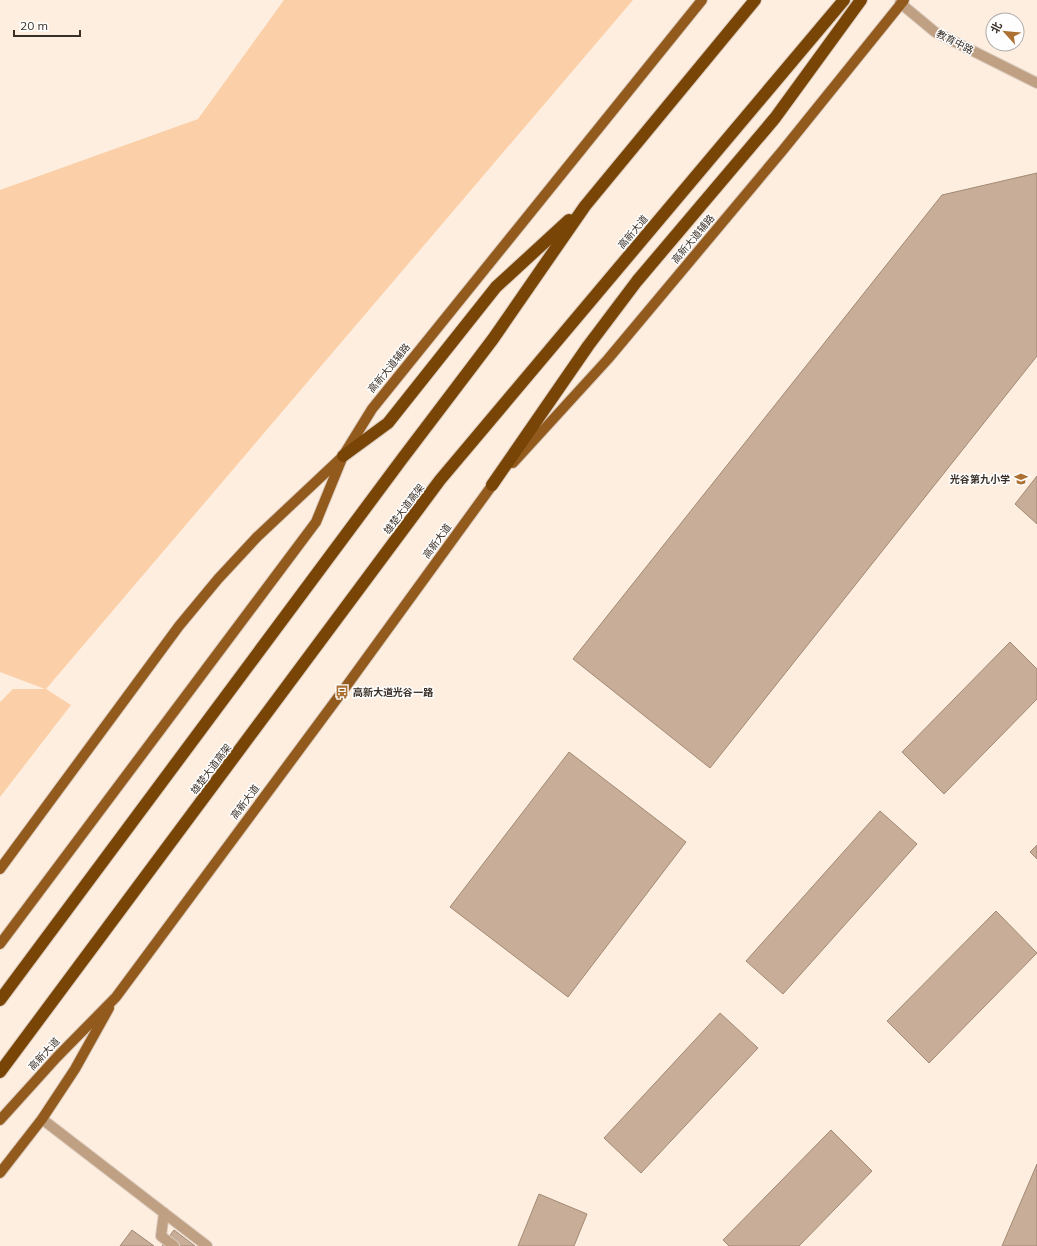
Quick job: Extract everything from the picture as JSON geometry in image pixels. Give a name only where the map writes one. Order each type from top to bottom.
[{"type":"highway","points":[[0,1000],[402,459],[493,339],[585,206],[755,0]]},
{"type":"highway","name":"高新大道","points":[[440,480],[844,0]]},
{"type":"highway","points":[[492,485],[588,346],[637,280],[774,118],[861,0]]},
{"type":"highway","points":[[343,456],[388,423],[496,287],[585,206]]},
{"type":"highway","name":"雄楚大道高架","points":[[0,1072],[440,480]]},
{"type":"main road","name":"高新大道辅路","points":[[343,456],[372,409],[702,0]]},
{"type":"main road","name":"高新大道辅路","points":[[492,485],[608,360],[783,150],[902,2]]},
{"type":"main road","points":[[0,868],[184,620],[218,579],[257,537],[343,456]]},
{"type":"main road","points":[[0,944],[316,522],[343,456]]},
{"type":"main road","name":"高新大道","points":[[0,1120],[57,1057],[116,997],[342,692],[492,485]]},
{"type":"main road","points":[[0,1173],[42,1119],[76,1069],[116,997]]},
{"type":"street","name":"教育中路","points":[[902,2],[935,32],[1037,83]]},
{"type":"street","points":[[42,1119],[207,1246]]},
{"type":"street","points":[[164,1213],[161,1236],[174,1246]]},
{"type":"shaded area","points":[[284,0],[633,0],[46,689],[71,705],[0,797],[0,702],[13,689],[45,689],[0,672],[0,190],[198,119]]},
{"type":"building","points":[[1037,173],[1037,356],[710,768],[573,659],[942,195]]},
{"type":"building","points":[[1037,476],[1037,524],[1015,504]]},
{"type":"building","points":[[1010,642],[1037,669],[1037,699],[944,794],[902,752]]},
{"type":"building","points":[[569,752],[686,842],[568,997],[450,907]]},
{"type":"building","points":[[880,811],[917,844],[783,994],[746,961]]},
{"type":"building","points":[[1037,845],[1037,859],[1030,852]]},
{"type":"building","points":[[996,911],[1037,953],[929,1063],[887,1021]]},
{"type":"building","points":[[720,1013],[758,1048],[641,1173],[604,1138]]},
{"type":"building","points":[[831,1130],[872,1171],[799,1246],[729,1246],[723,1240]]},
{"type":"building","points":[[1037,1164],[1037,1246],[1002,1246]]},
{"type":"building","points":[[539,1194],[587,1214],[574,1246],[518,1246]]},
{"type":"building","points":[[132,1230],[154,1246],[120,1246]]},
{"type":"building","points":[[174,1230],[195,1246],[162,1246]]},
{"type":"place","name":"光谷第九小学","points":[[1021,479]]},
{"type":"place","name":"高新大道光谷一路","points":[[342,692]]}]
